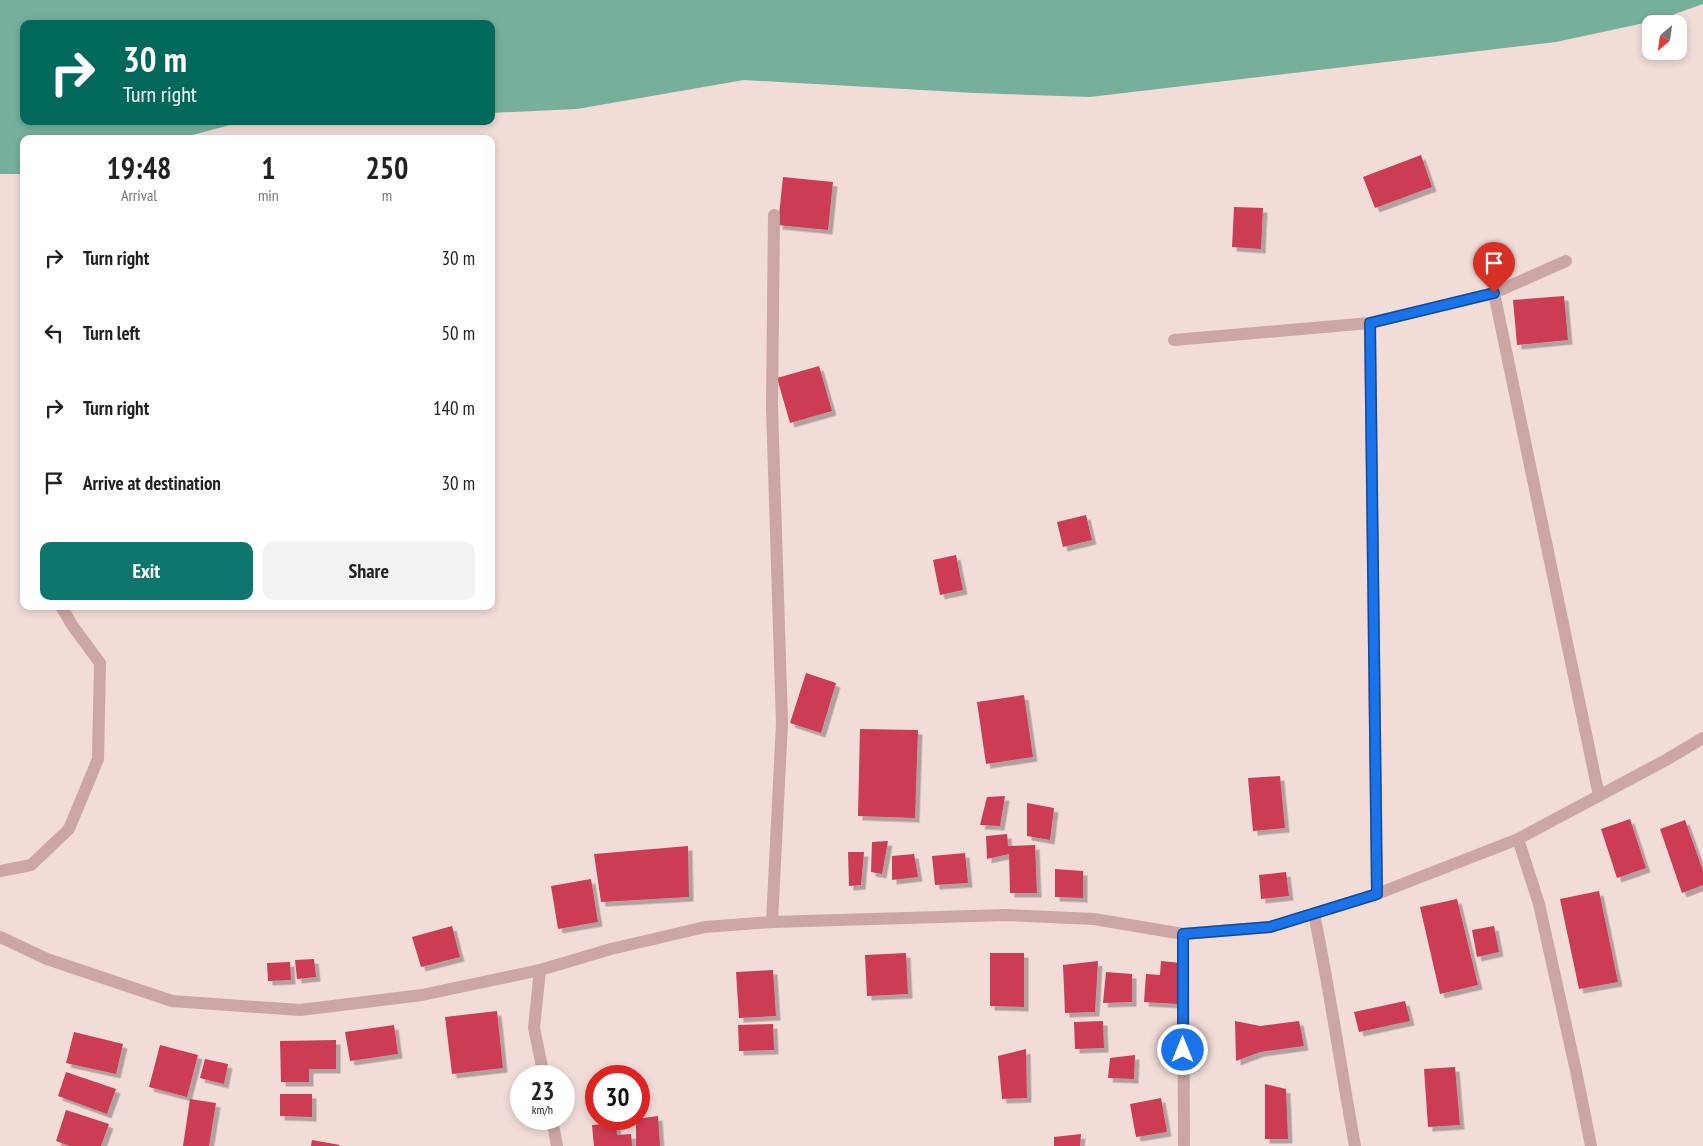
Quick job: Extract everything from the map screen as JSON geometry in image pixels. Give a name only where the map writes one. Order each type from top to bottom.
[{"type":"street","points":[[772,922],[782,723],[772,406],[774,215]]},
{"type":"street","points":[[1174,340],[1370,323],[1494,293],[1566,261]]},
{"type":"street","points":[[1494,293],[1599,796]]},
{"type":"street","points":[[1370,323],[1377,894]]},
{"type":"street","points":[[0,871],[31,865],[69,829],[98,759],[100,663],[63,610]]},
{"type":"street","points":[[0,937],[47,959],[172,1001],[300,1010],[422,995],[540,970],[611,949],[705,927],[772,922],[1006,915],[1094,918],[1183,934],[1270,927],[1377,894],[1518,839],[1666,760],[1703,738]]},
{"type":"street","points":[[1518,839],[1539,904],[1591,1146]]},
{"type":"street","points":[[1314,914],[1327,976],[1342,1077],[1355,1146]]},
{"type":"street","points":[[1183,934],[1184,1146]]},
{"type":"street","points":[[540,970],[534,1028],[542,1065]]},
{"type":"street","points":[[554,1130],[557,1146]]},
{"type":"shaded area","points":[[0,0],[1703,0],[1703,4],[1672,15],[1642,15],[1642,23],[1556,42],[1090,97],[975,93],[744,80],[577,109],[495,113],[495,20],[20,20],[20,125],[230,125],[192,135],[20,135],[20,174],[0,174]]},
{"type":"building","points":[[1421,155],[1432,187],[1375,208],[1363,177]]},
{"type":"building","points":[[783,177],[833,182],[828,230],[778,225]]},
{"type":"building","points":[[1234,207],[1263,208],[1261,249],[1232,247]]},
{"type":"building","points":[[1564,296],[1568,340],[1517,345],[1513,300]]},
{"type":"building","points":[[819,366],[832,411],[790,423],[777,378]]},
{"type":"building","points":[[1086,515],[1092,540],[1063,547],[1057,522]]},
{"type":"building","points":[[956,555],[963,590],[940,595],[933,560]]},
{"type":"building","points":[[806,673],[836,683],[821,733],[790,723]]},
{"type":"building","points":[[1024,695],[1033,757],[986,764],[977,702]]},
{"type":"building","points":[[860,729],[918,730],[915,818],[858,816]]},
{"type":"building","points":[[1280,776],[1285,828],[1253,831],[1248,778]]},
{"type":"building","points":[[1005,796],[1000,826],[980,825],[987,797]]},
{"type":"building","points":[[1027,803],[1054,808],[1050,840],[1027,836]]},
{"type":"building","points":[[1630,819],[1646,868],[1617,878],[1601,829]]},
{"type":"building","points":[[1685,820],[1703,871],[1703,885],[1682,893],[1660,829]]},
{"type":"building","points":[[1007,834],[1008,846],[1035,845],[1037,893],[1010,893],[1009,854],[987,859],[986,836]]},
{"type":"building","points":[[888,841],[882,874],[871,872],[872,842]]},
{"type":"building","points":[[688,846],[689,897],[601,902],[594,854]]},
{"type":"building","points":[[848,852],[864,852],[861,885],[849,886]]},
{"type":"building","points":[[965,853],[968,883],[935,885],[932,856]]},
{"type":"building","points":[[914,854],[918,877],[892,880],[892,856]]},
{"type":"building","points":[[1055,869],[1083,871],[1083,898],[1055,897]]},
{"type":"building","points":[[1286,872],[1289,896],[1261,899],[1259,875]]},
{"type":"building","points":[[591,879],[598,922],[558,929],[551,886]]},
{"type":"building","points":[[1599,891],[1618,982],[1579,989],[1560,899]]},
{"type":"building","points":[[1457,899],[1478,985],[1440,994],[1420,907]]},
{"type":"building","points":[[452,926],[460,957],[421,967],[412,937]]},
{"type":"building","points":[[1494,926],[1499,952],[1477,957],[1472,930]]},
{"type":"building","points":[[906,953],[908,994],[867,996],[865,955]]},
{"type":"building","points":[[990,953],[1024,953],[1024,1007],[990,1006]]},
{"type":"building","points":[[314,959],[316,977],[297,979],[295,960]]},
{"type":"building","points":[[1098,961],[1095,1012],[1065,1013],[1063,965]]},
{"type":"building","points":[[1161,961],[1181,963],[1178,1004],[1144,1002],[1146,974],[1160,975]]},
{"type":"building","points":[[290,962],[291,980],[268,981],[267,963]]},
{"type":"building","points":[[773,970],[776,1016],[739,1018],[736,972]]},
{"type":"building","points":[[1106,972],[1132,974],[1132,1002],[1103,1003]]},
{"type":"building","points":[[1405,1001],[1410,1021],[1359,1032],[1354,1012]]},
{"type":"building","points":[[497,1011],[503,1068],[452,1074],[445,1017]]},
{"type":"building","points":[[1103,1021],[1104,1048],[1075,1049],[1074,1022]]},
{"type":"building","points":[[1235,1021],[1260,1026],[1299,1021],[1304,1046],[1260,1052],[1236,1061]]},
{"type":"building","points":[[773,1024],[774,1050],[739,1051],[738,1025]]},
{"type":"building","points":[[394,1025],[398,1054],[350,1061],[345,1032]]},
{"type":"building","points":[[74,1032],[123,1044],[116,1074],[66,1063]]},
{"type":"building","points":[[336,1040],[336,1069],[309,1069],[309,1082],[281,1082],[280,1041]]},
{"type":"building","points":[[160,1045],[198,1055],[187,1097],[149,1087]]},
{"type":"building","points":[[1026,1049],[1027,1098],[1002,1099],[998,1056]]},
{"type":"building","points":[[1135,1055],[1134,1079],[1108,1078],[1110,1058]]},
{"type":"building","points":[[205,1059],[228,1064],[224,1084],[200,1078]]},
{"type":"building","points":[[1455,1067],[1460,1125],[1428,1127],[1424,1069]]},
{"type":"building","points":[[66,1072],[116,1089],[107,1114],[58,1096]]},
{"type":"building","points":[[1265,1084],[1286,1089],[1288,1139],[1265,1139]]},
{"type":"building","points":[[280,1094],[312,1094],[312,1117],[280,1116]]},
{"type":"building","points":[[1161,1098],[1167,1132],[1136,1137],[1130,1104]]},
{"type":"building","points":[[190,1099],[216,1103],[209,1146],[183,1146]]},
{"type":"building","points":[[66,1110],[109,1124],[101,1146],[70,1146],[56,1141]]},
{"type":"building","points":[[658,1116],[660,1146],[636,1146],[636,1130],[650,1130],[650,1117]]},
{"type":"building","points":[[592,1130],[617,1130],[617,1135],[631,1134],[632,1146],[594,1146]]},
{"type":"building","points":[[1081,1134],[1080,1146],[1054,1146],[1054,1137]]},
{"type":"building","points":[[312,1140],[340,1145],[311,1146]]},
{"type":"route","points":[[1183,1050],[1183,934],[1270,927],[1377,894],[1370,323],[1494,293]]}]
